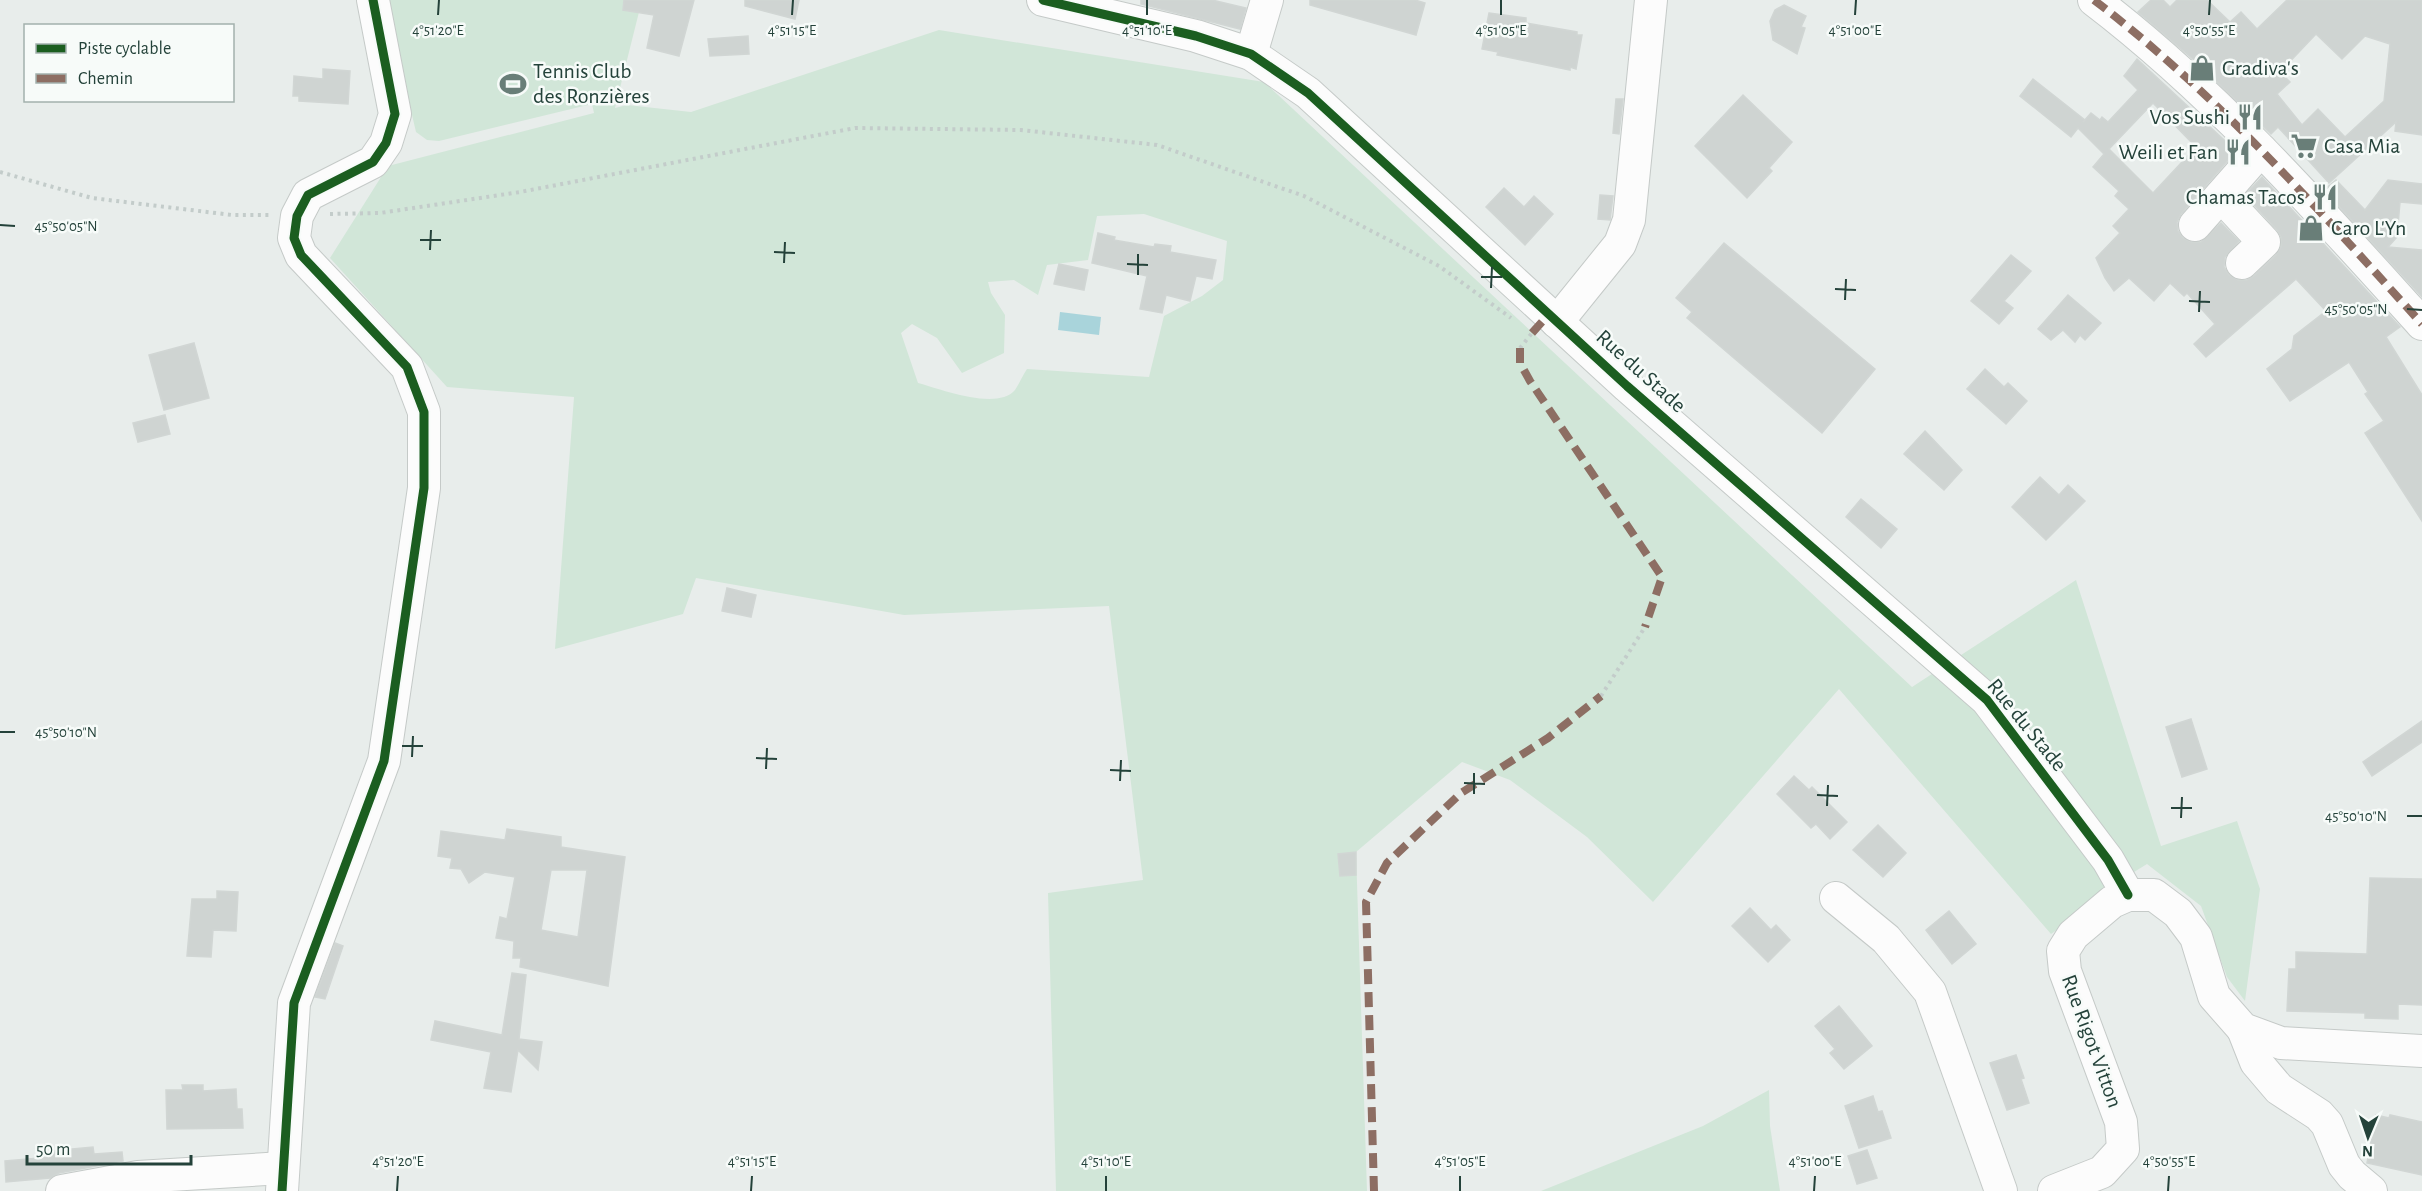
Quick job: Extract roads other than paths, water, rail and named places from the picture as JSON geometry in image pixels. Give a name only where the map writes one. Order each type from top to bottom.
[{"type":"street","points":[[62,1191],[138,1177],[282,1180],[294,1003],[384,762],[424,488],[424,412],[407,367],[301,255],[294,238],[297,216],[308,195],[373,162],[386,143],[395,114],[373,0]]},
{"type":"street","name":"Rue du Stade","points":[[1043,0],[1196,36],[1251,54],[1308,93],[1627,386],[1987,700],[2108,860],[2120,898]]},
{"type":"street","points":[[1251,54],[1267,0]]},
{"type":"street","points":[[1557,322],[1620,244],[1629,220],[1651,0]]},
{"type":"street","points":[[2094,0],[2153,48],[2261,150],[2422,324]]},
{"type":"street","points":[[2195,225],[2261,150]]},
{"type":"street","points":[[2221,196],[2264,242],[2242,263]]},
{"type":"street","points":[[2120,898],[2154,895],[2178,913],[2196,937],[2214,996],[2243,1029],[2256,1062],[2279,1089],[2319,1115],[2327,1124],[2344,1165],[2371,1191]]},
{"type":"street","points":[[1836,898],[1886,939],[1930,992],[2001,1191]]},
{"type":"street","name":"Rue Rigot Vitton","points":[[2054,1191],[2102,1172],[2122,1149],[2121,1122],[2065,971],[2063,951],[2073,935],[2120,898]]},
{"type":"street","points":[[2243,1029],[2281,1043],[2422,1051]]},
{"type":"water","points":[[1060,312],[1101,317],[1099,335],[1058,330]]},
{"type":"place","name":"Gradiva's","points":[[2202,68]]},
{"type":"place","name":"Tennis Club des Ronzières","points":[[513,84]]},
{"type":"place","name":"Vos Sushi","points":[[2250,117]]},
{"type":"place","name":"Casa Mia","points":[[2304,146]]},
{"type":"place","name":"Weili et Fan","points":[[2238,152]]},
{"type":"place","name":"Chamas Tacos","points":[[2325,197]]},
{"type":"place","name":"Caro L'Yn","points":[[2311,228]]}]
